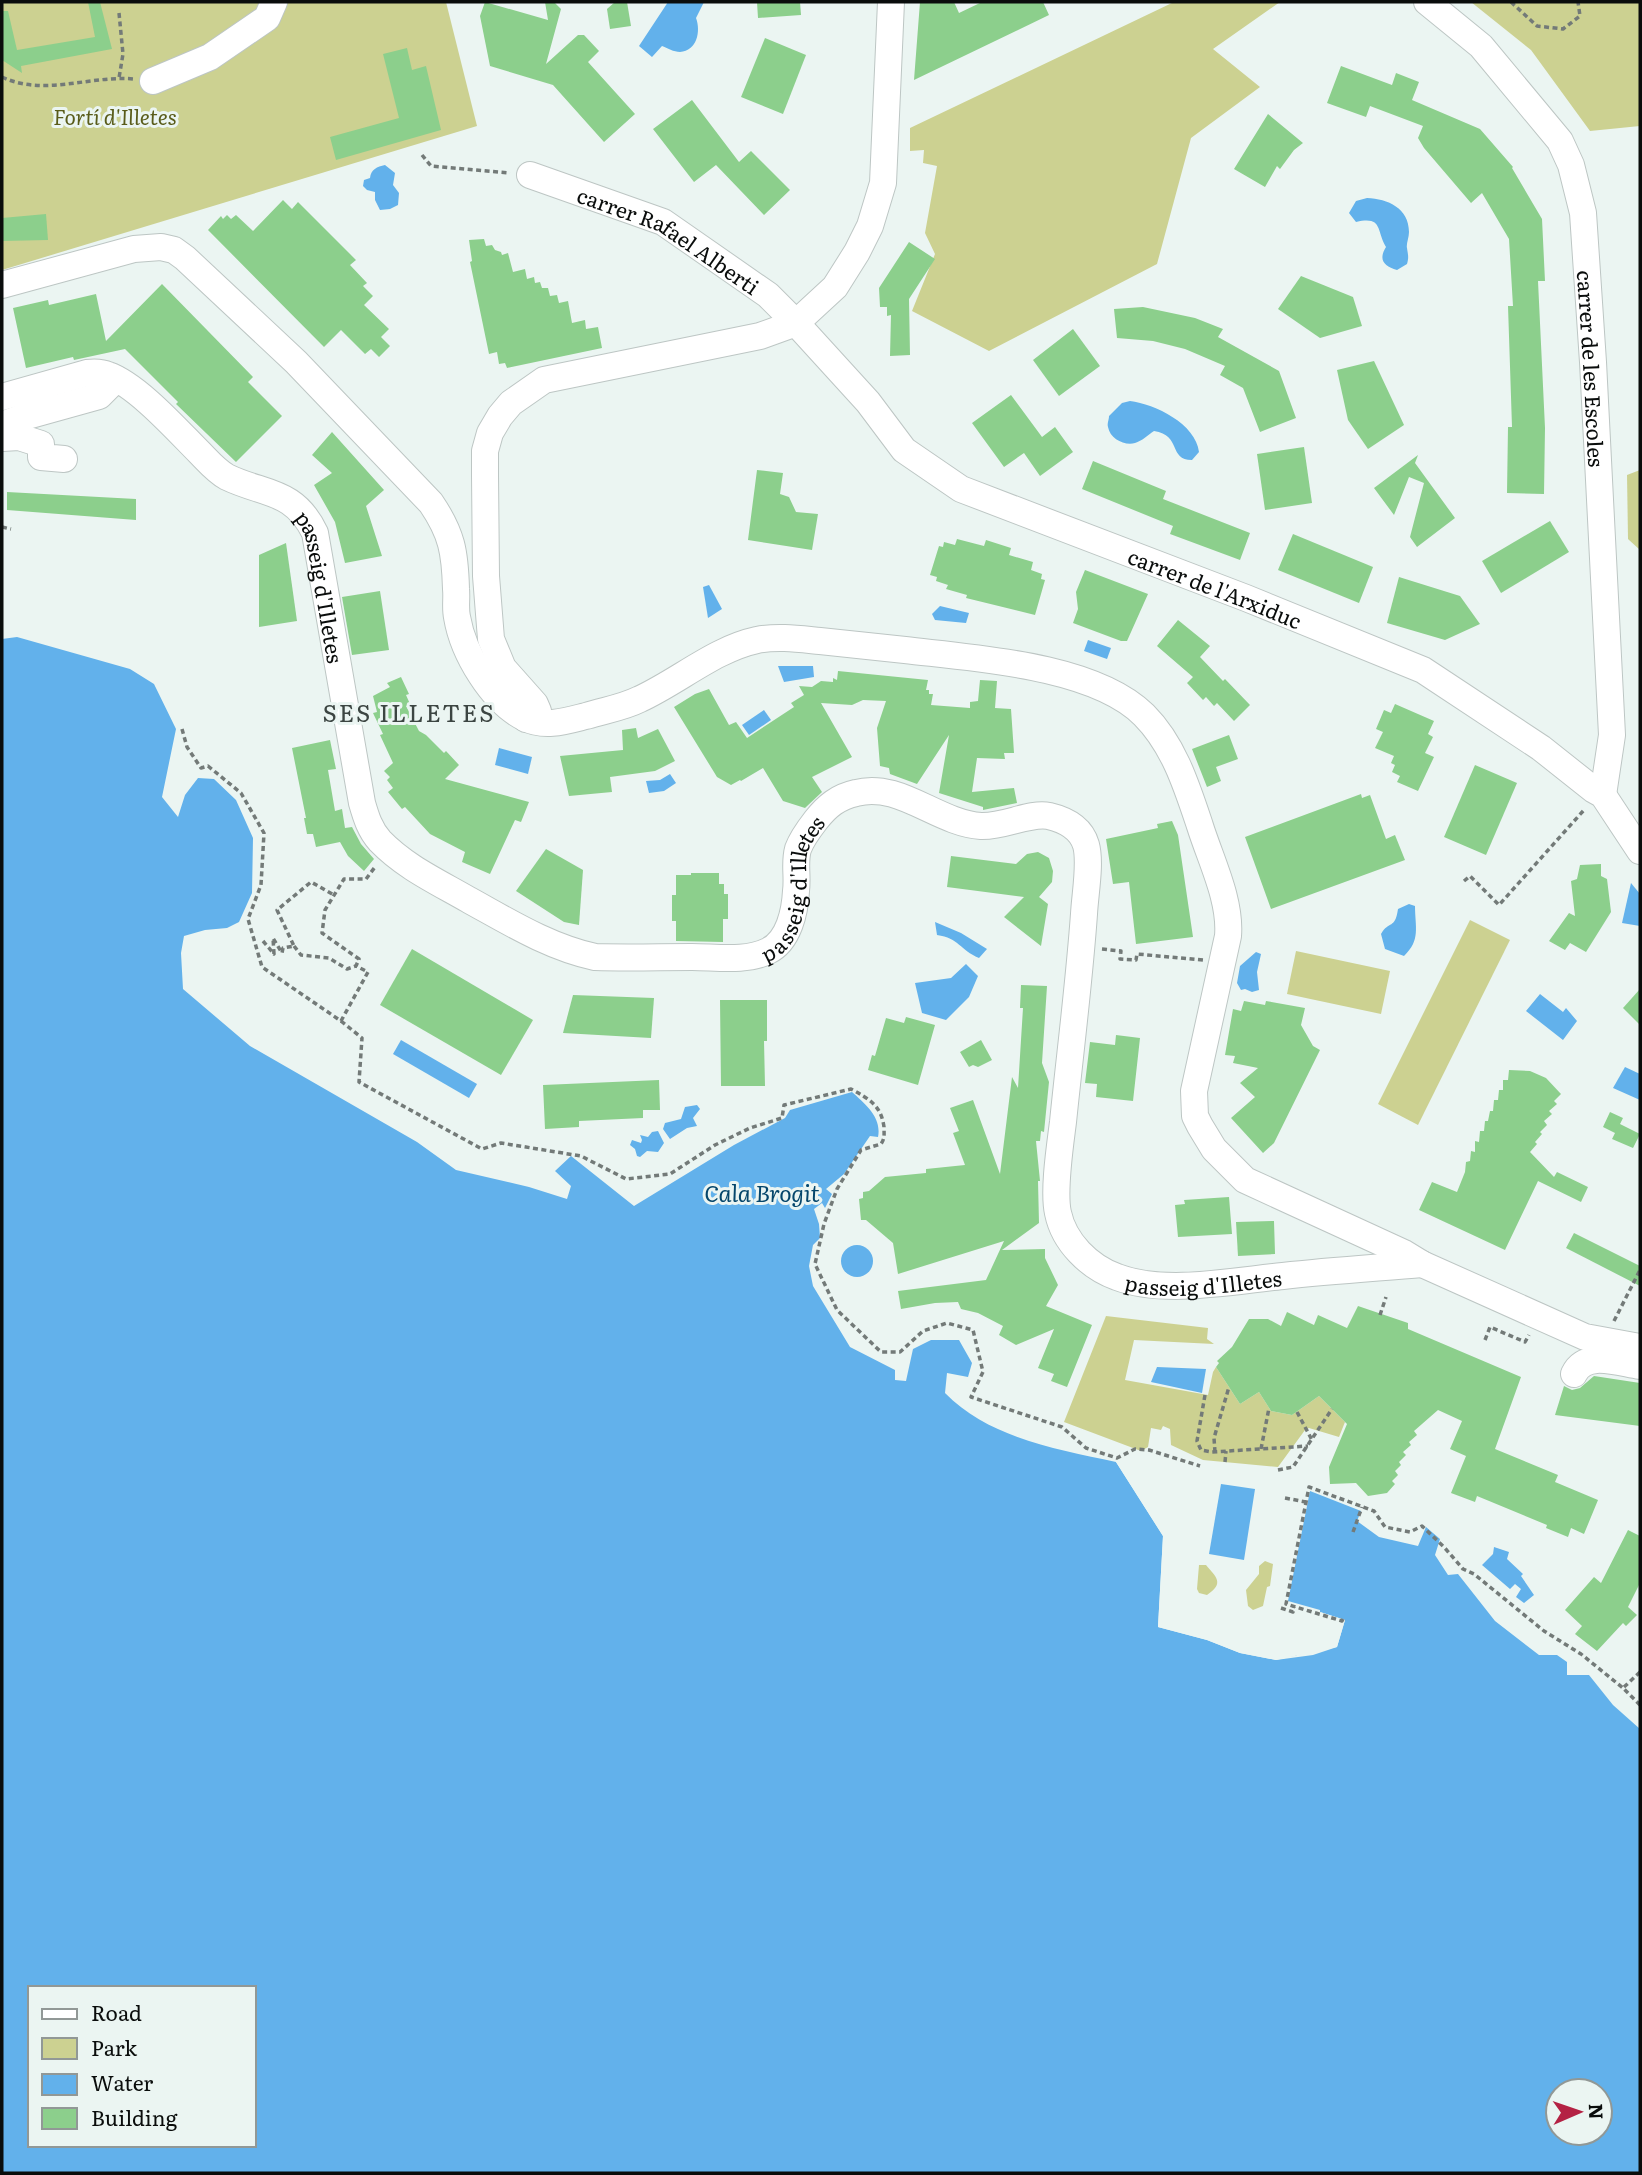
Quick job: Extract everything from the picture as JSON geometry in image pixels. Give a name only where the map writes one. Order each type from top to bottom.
[{"type":"street","points":[[153,81],[210,57],[267,18],[274,2]]},
{"type":"street","points":[[2,285],[134,249],[161,247],[174,250],[185,258],[296,362],[431,503],[451,538],[455,558],[457,615],[470,656],[499,697],[515,713],[526,706],[503,668],[491,639],[488,619],[485,451],[490,433],[500,416],[522,394],[544,380],[760,336],[796,323],[835,287],[870,226],[883,183],[891,2]]},
{"type":"street","name":"carrer de les Escoles","points":[[1427,2],[1481,46],[1560,141],[1571,165],[1583,213],[1612,735],[1599,792]]},
{"type":"street","name":"carrer Rafael Alberti","points":[[530,175],[663,222],[768,295],[796,323]]},
{"type":"street","name":"carrer de l'Arxiduc","points":[[796,323],[868,402],[904,450],[961,489],[1247,598],[1423,670],[1541,748],[1599,792],[1640,851]]},
{"type":"street","points":[[2,397],[87,373],[97,372],[116,379],[99,396],[2,425]]},
{"type":"street","name":"passeig d'Illetes","points":[[116,379],[157,412],[226,476],[273,492],[293,504],[310,522],[315,533],[362,803],[368,824],[378,839],[401,861],[526,932],[576,953],[604,958],[745,957],[768,951],[785,935],[797,889],[796,861],[799,845],[826,807],[850,794],[886,791],[937,814],[980,826],[1007,824],[1043,815],[1072,825],[1084,840],[1087,851],[1057,1210],[1073,1245],[1091,1264],[1117,1278],[1167,1286],[1422,1264]]},
{"type":"street","points":[[2,438],[19,437],[41,444],[41,457],[64,459]]},
{"type":"street","name":"passeig d'Illetes","points":[[526,706],[593,714],[615,710],[729,650],[757,640],[780,638],[1012,663],[1075,678],[1130,703],[1145,716],[1172,755],[1186,786],[1227,911],[1228,936],[1194,1091],[1195,1116],[1214,1149],[1245,1180],[1404,1253],[1422,1264],[1585,1337],[1640,1347]]},
{"type":"street","points":[[1364,1268],[1376,1251],[1367,1237]]},
{"type":"street","points":[[1574,1374],[1577,1367],[1591,1360],[1640,1366]]},
{"type":"path","points":[[1511,2],[1537,26],[1563,29],[1580,16],[1578,2]]},
{"type":"path","points":[[119,13],[123,54],[119,78]]},
{"type":"path","points":[[2,77],[45,86],[119,78],[153,81]]},
{"type":"path","points":[[422,155],[431,166],[530,175]]},
{"type":"path","points":[[2,527],[11,529]]},
{"type":"path","points":[[182,729],[187,747],[201,768],[208,766],[241,793],[264,834],[261,886],[248,919],[262,967],[362,1038],[359,1082],[482,1149],[501,1143],[581,1156],[626,1179],[670,1174],[715,1145],[750,1128],[782,1118],[784,1104],[850,1088],[874,1102],[883,1116],[885,1138],[881,1144],[861,1150],[837,1189],[824,1224],[815,1264],[837,1310],[881,1352],[900,1352],[923,1331],[947,1323],[973,1330],[983,1372],[971,1397],[1062,1427],[1086,1448],[1117,1458],[1135,1449],[1142,1449],[1200,1465]]},
{"type":"path","points":[[1464,881],[1470,876],[1499,905],[1599,792]]},
{"type":"path","points":[[356,966],[359,959],[322,933],[325,910],[344,879],[366,879],[387,848]]},
{"type":"path","points":[[334,895],[311,882],[276,910],[301,955],[329,958],[346,969],[356,966],[368,972],[341,1021]]},
{"type":"path","points":[[263,941],[274,954],[273,938],[282,953],[283,948],[295,946]]},
{"type":"path","points":[[1081,947],[1121,951],[1120,959],[1136,960],[1137,954],[1222,961]]},
{"type":"path","points":[[1603,1341],[1640,1270]]},
{"type":"path","points":[[1380,1315],[1385,1297]]},
{"type":"path","points":[[1485,1340],[1490,1327],[1525,1342],[1527,1339]]},
{"type":"path","points":[[1215,1452],[1214,1438],[1229,1387]]},
{"type":"path","points":[[1205,1395],[1197,1441],[1202,1450],[1215,1452],[1308,1446]]},
{"type":"path","points":[[1261,1449],[1269,1408]]},
{"type":"path","points":[[1278,1471],[1293,1467],[1332,1409]]},
{"type":"path","points":[[1297,1412],[1312,1440]]},
{"type":"path","points":[[1225,1462],[1226,1451]]},
{"type":"path","points":[[1343,1619],[1342,1621],[1286,1604],[1309,1487],[1374,1511],[1385,1527],[1410,1532],[1422,1526],[1463,1569],[1474,1574],[1544,1631],[1581,1654],[1640,1705]]},
{"type":"path","points":[[1285,1498],[1306,1502]]},
{"type":"path","points":[[1353,1532],[1362,1507]]},
{"type":"path","points":[[1280,1608],[1293,1612],[1294,1607]]},
{"type":"path","points":[[1623,1688],[1640,1672]]},
{"type":"green space","name":"Fortí d'Illetes","points":[[2,2],[446,2],[477,126],[2,270]]},
{"type":"green space","points":[[1174,2],[1280,2],[1213,49],[1260,87],[1191,138],[1157,264],[989,351],[912,311],[935,254],[925,233],[937,166],[923,163],[924,150],[910,151],[910,128]]},
{"type":"green space","points":[[1471,2],[1640,2],[1640,126],[1590,131],[1531,50]]},
{"type":"green space","points":[[1640,470],[1640,550],[1628,539],[1627,475]]},
{"type":"green space","points":[[1470,920],[1510,940],[1418,1125],[1378,1104]]},
{"type":"green space","points":[[1296,951],[1390,971],[1381,1014],[1287,994]]},
{"type":"green space","points":[[1106,1316],[1208,1328],[1207,1339],[1214,1344],[1134,1340],[1125,1380],[1208,1395],[1216,1367],[1240,1404],[1259,1392],[1271,1411],[1292,1415],[1319,1396],[1345,1422],[1339,1437],[1309,1428],[1278,1467],[1203,1460],[1171,1445],[1170,1429],[1163,1426],[1161,1430],[1151,1428],[1148,1447],[1141,1451],[1064,1422]]},
{"type":"green space","points":[[1265,1561],[1273,1564],[1270,1586],[1267,1587],[1263,1606],[1253,1610],[1248,1606],[1246,1590],[1259,1574],[1259,1566]]},
{"type":"green space","points":[[1199,1565],[1206,1565],[1217,1580],[1216,1587],[1207,1595],[1199,1593],[1197,1589]]},
{"type":"water","points":[[668,2],[704,2],[696,18],[696,40],[686,51],[678,52],[662,46],[652,57],[639,46]]},
{"type":"water","points":[[385,165],[395,173],[393,185],[399,193],[398,205],[380,210],[375,200],[375,192],[363,186],[364,180],[370,178],[373,170]]},
{"type":"water","points":[[1367,198],[1396,206],[1408,224],[1408,260],[1407,264],[1397,270],[1384,262],[1386,247],[1375,223],[1356,222],[1349,213],[1356,201]]},
{"type":"water","points":[[1130,401],[1151,406],[1173,417],[1190,433],[1199,452],[1192,460],[1185,459],[1180,456],[1168,437],[1154,431],[1135,443],[1118,441],[1109,431],[1109,416],[1122,403]]},
{"type":"water","points":[[709,585],[722,609],[708,618],[703,587]]},
{"type":"water","points":[[940,606],[969,613],[966,623],[935,620],[932,614]]},
{"type":"water","name":"Cala Brogit","points":[[17,637],[130,669],[154,684],[176,729],[162,797],[178,817],[185,795],[198,778],[214,779],[236,800],[253,838],[252,893],[239,922],[227,928],[184,936],[181,953],[183,989],[250,1046],[417,1142],[456,1170],[567,1199],[571,1186],[555,1171],[571,1156],[634,1206],[734,1145],[785,1118],[790,1110],[852,1092],[875,1117],[878,1137],[870,1136],[844,1174],[826,1189],[832,1194],[825,1208],[822,1203],[814,1209],[820,1238],[813,1245],[809,1266],[813,1286],[850,1347],[895,1370],[895,1380],[906,1381],[913,1349],[931,1340],[959,1340],[972,1363],[968,1377],[947,1373],[945,1393],[963,1408],[982,1421],[1024,1440],[1116,1462],[1163,1536],[1158,1627],[1207,1640],[1240,1653],[1276,1660],[1337,1647],[1345,1620],[1288,1601],[1310,1491],[1361,1511],[1357,1521],[1379,1537],[1418,1546],[1426,1527],[1440,1539],[1435,1555],[1448,1575],[1458,1574],[1495,1621],[1539,1655],[1557,1655],[1567,1662],[1567,1675],[1589,1675],[1613,1705],[1640,1729],[1640,2173],[2,2173],[2,639]]},
{"type":"water","points":[[1088,640],[1111,648],[1107,659],[1084,651]]},
{"type":"water","points":[[778,666],[813,666],[814,677],[784,682]]},
{"type":"water","points":[[764,710],[771,720],[749,735],[742,725]]},
{"type":"water","points":[[499,748],[532,757],[528,774],[495,765]]},
{"type":"water","points":[[670,774],[676,783],[664,791],[649,793],[646,781],[660,780]]},
{"type":"water","points":[[1631,883],[1640,894],[1640,926],[1622,923]]},
{"type":"water","points":[[1409,904],[1415,906],[1416,933],[1413,944],[1404,956],[1385,949],[1381,934],[1393,922],[1398,909]]},
{"type":"water","points":[[935,922],[961,933],[987,949],[979,958],[973,955],[955,941],[937,935]]},
{"type":"water","points":[[1256,952],[1261,954],[1257,972],[1259,990],[1241,990],[1237,983],[1240,966]]},
{"type":"water","points":[[966,964],[978,976],[969,997],[946,1020],[922,1013],[915,983],[951,978]]},
{"type":"water","points":[[1540,994],[1563,1012],[1566,1008],[1577,1021],[1563,1040],[1526,1011]]},
{"type":"water","points":[[401,1040],[477,1084],[469,1098],[393,1054]]},
{"type":"water","points":[[1625,1067],[1640,1074],[1640,1100],[1613,1088]]},
{"type":"water","points":[[697,1105],[700,1109],[693,1118],[697,1126],[687,1128],[670,1139],[663,1129],[665,1123],[681,1119],[685,1107]]},
{"type":"water","points":[[658,1131],[664,1143],[658,1152],[647,1151],[640,1157],[637,1156],[630,1145],[632,1140],[641,1143],[640,1135],[648,1137],[652,1132]]},
{"type":"water","points":[[857,1245],[869,1249],[873,1261],[869,1273],[857,1277],[845,1273],[841,1261],[845,1249]]},
{"type":"water","points":[[1157,1367],[1206,1369],[1202,1393],[1151,1382]]},
{"type":"water","points":[[1221,1484],[1255,1489],[1244,1560],[1209,1554]]},
{"type":"water","points":[[1494,1547],[1509,1552],[1507,1559],[1523,1574],[1521,1576],[1534,1595],[1524,1603],[1516,1597],[1521,1589],[1515,1584],[1510,1589],[1482,1565],[1493,1554]]},
{"type":"pier","points":[[1119,1461],[1166,1535],[1162,1625],[1208,1636],[1241,1649],[1276,1657],[1294,1656],[1334,1644],[1341,1622],[1319,1615],[1320,1612],[1345,1620],[1337,1647],[1313,1655],[1276,1660],[1240,1653],[1207,1640],[1158,1627],[1163,1536],[1116,1462]]},
{"type":"building","name":"Fortí d'Illetes","points":[[88,2],[100,2],[112,49],[21,66],[22,73],[2,60],[2,11],[8,11],[17,50],[95,37]]},
{"type":"building","points":[[485,2],[548,20],[545,2],[554,2],[561,9],[546,64],[578,35],[584,35],[599,51],[588,62],[635,114],[604,142],[553,85],[490,66],[480,16]]},
{"type":"building","points":[[615,2],[627,2],[631,26],[610,29],[607,9]]},
{"type":"building","points":[[757,2],[800,2],[801,15],[758,18]]},
{"type":"building","points":[[920,2],[954,2],[959,13],[982,2],[1043,2],[1049,15],[914,80]]},
{"type":"building","points":[[765,38],[806,55],[783,114],[741,97]]},
{"type":"building","points":[[407,48],[412,70],[426,66],[441,130],[336,160],[330,137],[399,118],[383,54]]},
{"type":"building","points":[[1341,66],[1392,85],[1396,73],[1419,82],[1412,100],[1480,129],[1513,167],[1542,219],[1545,281],[1538,281],[1545,428],[1544,494],[1507,493],[1508,427],[1512,427],[1508,306],[1513,306],[1509,239],[1482,193],[1471,203],[1424,148],[1418,138],[1423,126],[1370,106],[1366,117],[1327,103]]},
{"type":"building","points":[[692,100],[739,162],[751,151],[790,190],[764,215],[716,165],[694,182],[653,129]]},
{"type":"building","points":[[1268,114],[1303,143],[1294,150],[1280,169],[1277,166],[1265,187],[1234,169]]},
{"type":"building","points":[[283,200],[292,209],[298,202],[356,260],[350,265],[367,283],[363,286],[373,296],[364,305],[389,329],[381,337],[390,346],[379,357],[371,349],[365,354],[341,330],[324,347],[208,230],[221,216],[223,219],[227,215],[231,219],[236,215],[253,231]]},
{"type":"building","points":[[46,214],[48,240],[2,241],[2,218]]},
{"type":"building","points":[[484,239],[486,246],[492,245],[502,255],[508,253],[513,272],[525,269],[527,279],[534,277],[535,283],[540,282],[542,288],[548,288],[550,296],[557,295],[559,303],[568,301],[572,323],[585,320],[586,329],[598,327],[602,348],[507,368],[505,363],[499,364],[497,352],[489,354],[470,262],[469,240]]},
{"type":"building","points":[[909,242],[935,259],[909,299],[910,355],[890,356],[891,315],[887,316],[887,307],[880,307],[879,288]]},
{"type":"building","points":[[1301,276],[1353,297],[1362,326],[1320,338],[1278,309]]},
{"type":"building","points":[[162,284],[253,377],[248,382],[282,416],[236,462],[176,404],[178,402],[125,349],[26,368],[13,308],[48,300],[49,305],[96,294],[106,341]]},
{"type":"building","points":[[1143,307],[1195,318],[1223,329],[1218,337],[1279,371],[1296,418],[1260,432],[1243,388],[1220,375],[1225,366],[1185,349],[1153,341],[1117,338],[1114,309]]},
{"type":"building","points":[[1073,329],[1100,366],[1059,396],[1033,360]]},
{"type":"building","points":[[1374,361],[1404,425],[1368,449],[1348,420],[1337,370]]},
{"type":"building","points":[[1011,395],[1042,437],[1055,427],[1073,452],[1040,476],[1024,453],[1004,467],[972,423]]},
{"type":"building","points":[[332,432],[384,490],[366,506],[382,556],[345,563],[335,522],[314,485],[332,473],[312,455]]},
{"type":"building","points":[[1304,447],[1312,503],[1265,510],[1257,454]]},
{"type":"building","points":[[1418,455],[1415,463],[1455,518],[1417,547],[1410,537],[1424,483],[1409,477],[1394,515],[1374,488]]},
{"type":"building","points":[[1093,461],[1166,491],[1163,499],[1250,533],[1240,560],[1170,534],[1173,526],[1082,489]]},
{"type":"building","points":[[757,470],[783,473],[780,494],[789,497],[796,512],[818,514],[812,550],[748,540]]},
{"type":"building","points":[[7,492],[136,499],[136,520],[7,510]]},
{"type":"building","points":[[1550,521],[1569,552],[1501,593],[1482,561]]},
{"type":"building","points":[[1293,534],[1373,567],[1359,603],[1278,570]]},
{"type":"building","points":[[957,539],[984,546],[986,540],[1011,548],[1009,555],[1033,562],[1031,570],[1042,574],[1041,579],[1045,580],[1035,615],[966,598],[967,595],[946,589],[948,585],[936,581],[937,577],[930,575],[939,546],[943,547],[944,542],[955,545]]},
{"type":"building","points":[[286,543],[297,621],[259,627],[259,555]]},
{"type":"building","points":[[1085,570],[1148,594],[1127,641],[1073,623],[1078,609],[1076,592]]},
{"type":"building","points":[[1399,577],[1460,596],[1480,624],[1445,640],[1387,623]]},
{"type":"building","points":[[380,591],[389,650],[352,655],[342,597]]},
{"type":"building","points":[[1178,620],[1210,646],[1200,657],[1250,705],[1234,721],[1217,703],[1214,706],[1206,697],[1203,700],[1187,683],[1193,677],[1157,646]]},
{"type":"building","points":[[838,671],[928,680],[926,690],[933,694],[931,705],[970,708],[970,702],[978,701],[980,680],[997,681],[995,708],[1011,709],[1014,753],[1004,753],[1005,759],[977,758],[972,792],[1014,788],[1017,803],[983,810],[983,807],[939,793],[949,735],[917,784],[890,774],[889,768],[880,766],[877,728],[886,701],[863,700],[852,705],[821,703],[852,757],[812,777],[822,792],[805,808],[783,801],[763,768],[731,785],[717,777],[674,707],[709,689],[729,725],[736,722],[747,738],[794,707],[791,703],[804,695],[799,686],[812,687],[821,681],[833,682],[833,678],[837,680]]},
{"type":"building","points":[[401,677],[409,694],[406,695],[410,704],[406,706],[419,731],[444,753],[446,751],[459,765],[445,779],[529,802],[521,822],[515,820],[490,874],[462,862],[465,852],[430,834],[405,807],[402,809],[388,792],[393,788],[387,780],[390,777],[384,771],[393,763],[373,713],[377,712],[373,696],[390,687],[387,683]]},
{"type":"building","points":[[1395,704],[1434,721],[1428,734],[1433,737],[1425,753],[1434,757],[1418,791],[1397,782],[1400,776],[1392,772],[1395,765],[1391,763],[1394,756],[1375,748],[1383,732],[1376,729],[1384,710],[1391,713]]},
{"type":"building","points":[[636,728],[638,738],[658,729],[675,761],[655,771],[610,777],[612,792],[569,796],[560,756],[623,750],[622,730]]},
{"type":"building","points":[[1229,735],[1238,759],[1216,767],[1221,781],[1207,787],[1192,749]]},
{"type":"building","points":[[330,740],[336,769],[328,770],[335,811],[342,809],[345,828],[352,827],[361,844],[374,859],[364,871],[348,856],[340,842],[316,847],[313,834],[307,834],[292,748]]},
{"type":"building","points":[[1475,765],[1517,783],[1486,855],[1444,837]]},
{"type":"building","points":[[1361,794],[1362,798],[1370,795],[1386,839],[1395,835],[1405,860],[1271,909],[1245,837]]},
{"type":"building","points":[[1172,821],[1178,835],[1193,937],[1136,944],[1129,882],[1113,884],[1106,839],[1158,828],[1157,824]]},
{"type":"building","points":[[546,849],[583,870],[579,925],[564,922],[516,891]]},
{"type":"building","points":[[1038,852],[1049,858],[1053,871],[1052,882],[1039,897],[1048,904],[1041,946],[1004,917],[1024,897],[947,887],[951,856],[1016,864],[1027,854]]},
{"type":"building","points":[[1601,864],[1601,876],[1607,879],[1611,912],[1586,952],[1570,943],[1565,950],[1549,941],[1569,913],[1575,916],[1571,881],[1577,879],[1580,865]]},
{"type":"building","points":[[719,873],[719,884],[724,884],[724,894],[728,894],[728,919],[723,919],[723,942],[676,941],[676,921],[672,921],[672,895],[676,895],[676,875]]},
{"type":"building","points":[[412,949],[533,1020],[501,1075],[380,1005]]},
{"type":"building","points":[[1021,985],[1047,986],[1042,1063],[1049,1082],[1044,1132],[1041,1131],[1040,1141],[1036,1141],[1040,1181],[1039,1223],[1002,1250],[1045,1249],[1045,1258],[1058,1285],[1046,1306],[1092,1325],[1067,1387],[1051,1381],[1054,1374],[1038,1368],[1054,1329],[1016,1345],[999,1335],[1003,1326],[978,1313],[961,1309],[958,1302],[901,1309],[898,1291],[986,1280],[1004,1241],[898,1274],[893,1243],[866,1220],[861,1220],[859,1199],[863,1198],[863,1192],[869,1191],[885,1177],[926,1173],[926,1169],[965,1165],[953,1133],[959,1131],[950,1108],[973,1100],[1000,1174],[1012,1077],[1018,1088],[1023,1008],[1020,1008]]},
{"type":"building","points":[[1640,989],[1640,1025],[1623,1008]]},
{"type":"building","points":[[573,995],[654,998],[651,1038],[563,1033]]},
{"type":"building","points":[[720,1000],[767,1000],[765,1086],[721,1086]]},
{"type":"building","points":[[1244,1001],[1265,1005],[1266,1001],[1305,1008],[1301,1025],[1313,1046],[1320,1050],[1274,1143],[1263,1153],[1231,1118],[1255,1097],[1240,1083],[1258,1068],[1233,1063],[1235,1056],[1225,1055],[1233,1009],[1241,1011]]},
{"type":"building","points":[[906,1017],[935,1025],[918,1085],[868,1070],[886,1018],[904,1023]]},
{"type":"building","points":[[1116,1035],[1140,1038],[1133,1101],[1096,1097],[1097,1084],[1085,1083],[1090,1042],[1115,1045]]},
{"type":"building","points":[[981,1040],[992,1060],[978,1067],[969,1067],[960,1052]]},
{"type":"building","points":[[1509,1070],[1530,1071],[1546,1078],[1561,1094],[1554,1101],[1557,1104],[1549,1111],[1552,1114],[1544,1121],[1547,1125],[1540,1132],[1542,1134],[1535,1142],[1537,1144],[1530,1152],[1554,1177],[1557,1172],[1588,1187],[1581,1202],[1538,1181],[1505,1250],[1419,1210],[1432,1182],[1457,1192],[1466,1162],[1470,1161],[1471,1151],[1475,1152],[1475,1141],[1479,1142],[1480,1131],[1484,1131],[1485,1121],[1488,1121],[1490,1111],[1493,1111],[1494,1100],[1498,1100],[1499,1090],[1503,1090],[1503,1080],[1508,1080]]},
{"type":"building","points":[[659,1080],[660,1110],[643,1110],[643,1118],[579,1121],[579,1127],[545,1129],[543,1085]]},
{"type":"building","points":[[1610,1112],[1623,1118],[1620,1124],[1640,1134],[1633,1148],[1612,1139],[1615,1133],[1603,1127]]},
{"type":"building","points":[[1229,1197],[1232,1234],[1178,1237],[1175,1205],[1185,1204],[1184,1200]]},
{"type":"building","points":[[1274,1221],[1275,1254],[1238,1256],[1236,1222]]},
{"type":"building","points":[[1574,1233],[1640,1266],[1640,1286],[1566,1248]]},
{"type":"building","points":[[1358,1306],[1408,1323],[1408,1329],[1521,1377],[1495,1449],[1558,1475],[1555,1482],[1598,1500],[1584,1534],[1571,1528],[1568,1537],[1546,1528],[1547,1525],[1477,1496],[1475,1502],[1451,1493],[1466,1456],[1450,1449],[1462,1421],[1438,1410],[1414,1431],[1417,1435],[1403,1452],[1406,1455],[1399,1462],[1401,1465],[1395,1471],[1398,1475],[1392,1481],[1395,1484],[1387,1493],[1368,1496],[1356,1483],[1330,1484],[1329,1467],[1347,1424],[1319,1396],[1292,1415],[1271,1411],[1259,1392],[1240,1404],[1216,1367],[1219,1363],[1217,1361],[1232,1347],[1249,1319],[1268,1319],[1281,1326],[1287,1312],[1314,1325],[1318,1315],[1347,1328]]},
{"type":"building","points":[[1594,1376],[1640,1383],[1640,1426],[1555,1415],[1564,1386],[1572,1390],[1580,1388]]},
{"type":"building","points":[[1628,1530],[1640,1536],[1640,1583],[1628,1607],[1637,1615],[1626,1626],[1623,1623],[1597,1651],[1575,1634],[1582,1626],[1565,1610],[1594,1577],[1601,1583]]},
{"type":"district","name":"SES ILLETES","points":[[409,711]]}]
